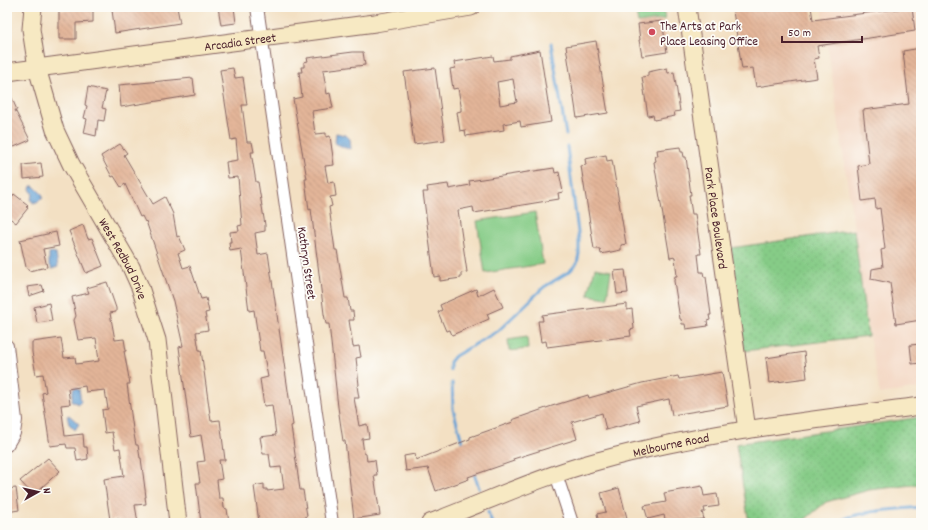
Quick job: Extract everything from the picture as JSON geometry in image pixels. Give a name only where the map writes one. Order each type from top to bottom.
[{"type":"street","name":"West Redbud Drive","points":[[33,7],[31,29],[37,68],[55,130],[71,164],[131,267],[140,287],[157,340],[178,523]]},
{"type":"street","name":"Kathryn Street","points":[[257,7],[332,523]]},
{"type":"street","name":"Arcadia Street","points":[[7,72],[375,23],[471,7]]},
{"type":"street","name":"Park Place Boulevard","points":[[687,7],[747,430]]},
{"type":"street","points":[[7,346],[16,420],[14,433],[7,445]]},
{"type":"street","name":"Melbourne Road","points":[[430,523],[556,474],[640,450],[747,430],[921,406]]},
{"type":"street","points":[[556,474],[572,523]]},
{"type":"shaded area","points":[[822,7],[921,7],[921,388],[880,394],[870,340]]},
{"type":"green space","points":[[635,7],[663,7],[665,19],[638,23]]},
{"type":"green space","points":[[535,212],[543,264],[485,273],[477,221]]},
{"type":"green space","points":[[854,230],[868,336],[744,351],[731,248]]},
{"type":"green space","points":[[595,268],[611,271],[607,298],[588,295]]},
{"type":"green space","points":[[527,337],[528,349],[509,351],[508,340]]},
{"type":"green space","points":[[921,417],[921,484],[869,490],[826,502],[801,523],[749,523],[736,444]]},
{"type":"water","points":[[336,133],[346,135],[350,139],[351,149],[335,143]]},
{"type":"water","points":[[31,186],[34,186],[43,197],[37,202],[33,203],[31,199],[33,194],[30,189]]},
{"type":"water","points":[[52,252],[56,254],[58,267],[52,269],[49,263],[49,253]]},
{"type":"water","points":[[75,387],[79,389],[81,401],[79,404],[72,401],[73,389]]},
{"type":"water","points":[[69,415],[79,424],[75,430],[69,424],[67,416]]},
{"type":"building","points":[[134,7],[162,7],[162,9],[177,7],[180,23],[115,33],[112,10]]},
{"type":"building","points":[[218,7],[234,7],[236,23],[221,25]]},
{"type":"building","points":[[744,7],[811,7],[813,20],[912,7],[915,31],[817,46],[819,58],[814,59],[817,78],[756,87],[753,68],[742,69],[733,11],[744,9]]},
{"type":"building","points":[[59,10],[93,10],[93,22],[76,23],[76,39],[59,39]]},
{"type":"building","name":"The Arts at Park Place Leasing Office","points":[[662,21],[667,52],[642,56],[638,24]]},
{"type":"building","points":[[596,41],[608,113],[577,118],[566,46]]},
{"type":"building","points":[[921,48],[921,320],[896,324],[890,283],[871,279],[872,269],[883,267],[881,250],[885,249],[880,208],[876,209],[875,199],[862,201],[858,166],[869,164],[863,110],[909,104],[903,51]]},
{"type":"building","points":[[540,50],[551,122],[521,127],[520,121],[503,124],[504,130],[466,136],[465,130],[460,131],[457,112],[461,111],[461,105],[458,88],[453,89],[450,69],[455,68],[454,62],[493,56],[494,61],[510,59],[510,56]],"holes":[[[513,79],[517,102],[500,105],[497,82]]]},
{"type":"building","points":[[363,52],[365,65],[323,70],[327,94],[330,93],[333,108],[312,111],[315,134],[326,133],[326,137],[330,136],[334,165],[325,166],[328,183],[334,182],[336,196],[330,197],[332,206],[329,207],[335,250],[337,250],[345,298],[348,298],[350,311],[353,311],[354,320],[349,320],[353,347],[359,346],[361,357],[356,358],[359,398],[354,398],[359,426],[367,424],[369,438],[362,439],[364,453],[366,454],[367,461],[375,460],[377,475],[374,475],[380,515],[354,519],[345,441],[343,441],[338,407],[329,324],[326,324],[324,314],[311,209],[309,210],[305,179],[307,179],[293,99],[302,97],[299,72],[302,72],[301,67],[304,67],[304,62],[308,61],[307,58]]},
{"type":"building","points":[[233,68],[235,78],[243,77],[247,105],[242,105],[247,142],[252,142],[254,152],[251,152],[256,182],[258,182],[265,225],[265,231],[255,233],[258,255],[268,253],[293,425],[291,426],[300,490],[303,490],[307,516],[304,517],[305,523],[259,523],[254,486],[264,484],[264,489],[267,489],[267,491],[284,489],[281,467],[271,468],[269,454],[263,454],[260,437],[276,435],[272,405],[264,406],[260,379],[268,377],[263,351],[260,351],[254,310],[249,311],[241,249],[230,251],[230,232],[239,231],[238,226],[242,225],[238,177],[228,178],[226,162],[238,160],[236,139],[231,140],[220,70]]},
{"type":"building","points":[[435,68],[445,140],[414,144],[404,72]]},
{"type":"building","points":[[667,68],[668,73],[674,72],[680,111],[674,112],[675,116],[654,120],[653,115],[648,116],[642,77],[648,76],[648,72]]},
{"type":"building","points":[[193,78],[195,95],[121,107],[119,85]]},
{"type":"building","points":[[7,87],[17,110],[15,110],[30,140],[14,147],[7,132]]},
{"type":"building","points":[[88,87],[106,91],[102,108],[106,109],[104,121],[98,120],[96,136],[84,133],[87,119],[84,118],[87,106],[85,105]]},
{"type":"building","points":[[120,144],[127,153],[124,155],[153,204],[165,197],[173,214],[177,237],[179,236],[185,250],[178,253],[183,268],[190,266],[201,299],[206,298],[209,312],[205,313],[208,330],[196,332],[199,350],[201,350],[211,421],[220,420],[225,460],[219,460],[222,479],[217,480],[219,498],[223,498],[224,508],[227,509],[229,523],[201,523],[196,483],[200,483],[197,462],[205,461],[201,435],[191,437],[179,347],[183,346],[173,301],[146,221],[145,222],[142,216],[140,217],[125,184],[121,187],[114,176],[112,177],[101,156]]},
{"type":"building","points":[[680,147],[684,157],[686,157],[691,195],[689,195],[692,214],[695,214],[701,254],[698,254],[700,272],[703,272],[704,277],[706,277],[711,315],[709,315],[710,320],[707,321],[708,326],[686,329],[685,324],[682,324],[680,319],[674,281],[675,276],[677,276],[675,257],[670,258],[654,162],[656,161],[655,156],[658,156],[657,150]]},
{"type":"building","points":[[606,155],[607,161],[612,160],[626,244],[621,245],[621,250],[601,254],[600,249],[594,249],[581,166],[586,165],[585,159]]},
{"type":"building","points":[[41,163],[43,177],[24,179],[23,165]]},
{"type":"building","points":[[554,168],[555,173],[559,172],[563,192],[558,193],[559,199],[474,213],[473,207],[458,210],[467,272],[461,273],[461,278],[440,281],[440,276],[434,277],[423,192],[428,192],[427,187],[448,184],[449,189],[470,185],[469,181]]},
{"type":"building","points":[[7,193],[12,197],[14,194],[28,205],[26,207],[28,208],[16,223],[7,216]]},
{"type":"building","points":[[83,225],[88,239],[92,238],[103,266],[86,273],[69,231]]},
{"type":"building","points":[[56,232],[59,246],[43,249],[47,267],[29,271],[26,267],[20,240]]},
{"type":"building","points":[[625,270],[628,293],[617,294],[614,271]]},
{"type":"building","points":[[107,282],[116,308],[116,312],[110,313],[115,340],[124,339],[126,351],[124,351],[130,384],[127,384],[133,429],[136,445],[138,445],[141,458],[146,504],[135,505],[138,523],[120,523],[119,519],[110,520],[104,479],[124,476],[120,448],[115,449],[112,432],[105,433],[102,410],[108,409],[105,390],[86,392],[85,386],[68,389],[70,404],[61,405],[65,436],[83,434],[84,447],[87,447],[88,459],[77,461],[75,448],[67,448],[66,444],[50,446],[42,393],[46,392],[43,374],[36,375],[32,352],[32,342],[61,338],[64,358],[75,357],[76,364],[99,361],[96,338],[78,340],[74,320],[76,316],[72,297],[89,293],[87,288]]},
{"type":"building","points":[[42,285],[44,291],[29,296],[27,287]]},
{"type":"building","points":[[494,288],[503,307],[487,314],[489,319],[452,335],[450,330],[446,331],[438,312],[442,310],[440,305],[476,289],[478,296]]},
{"type":"building","points":[[49,303],[52,321],[37,323],[34,307]]},
{"type":"building","points":[[627,304],[627,310],[632,309],[634,329],[630,330],[631,336],[547,347],[546,341],[541,342],[538,321],[543,321],[542,315]]},
{"type":"building","points":[[921,344],[921,363],[912,364],[910,345]]},
{"type":"building","points":[[804,352],[807,378],[769,383],[766,358]]},
{"type":"building","points":[[722,372],[728,406],[672,415],[669,399],[636,406],[640,421],[606,430],[602,413],[572,422],[577,439],[513,459],[514,461],[468,477],[469,479],[436,491],[428,468],[406,471],[404,456],[415,454],[416,460],[470,439],[470,437],[513,422],[512,420],[552,406],[588,395],[589,398],[642,383],[678,376],[679,379]]},
{"type":"building","points":[[48,458],[60,471],[33,495],[20,481]]},
{"type":"building","points":[[702,486],[704,496],[717,494],[719,506],[704,508],[705,512],[702,512],[704,519],[666,523],[664,515],[648,519],[644,506],[666,502],[664,493]]},
{"type":"building","points":[[16,488],[19,510],[7,512],[7,489]]},
{"type":"building","points":[[619,488],[627,518],[609,523],[599,523],[597,514],[606,512],[601,493]]},
{"type":"waterway","points":[[551,44],[566,135]]},
{"type":"waterway","points":[[450,370],[450,362],[455,356],[498,331],[544,287],[570,271],[577,263],[579,254],[579,240],[567,147]]},
{"type":"waterway","points":[[452,383],[453,409],[463,445]]},
{"type":"waterway","points":[[473,471],[479,488]]},
{"type":"waterway","points":[[837,523],[854,515],[921,507]]},
{"type":"waterway","points":[[488,512],[492,523]]},
{"type":"place","name":"The Arts at Park Place Leasing Office","points":[[652,32]]}]
